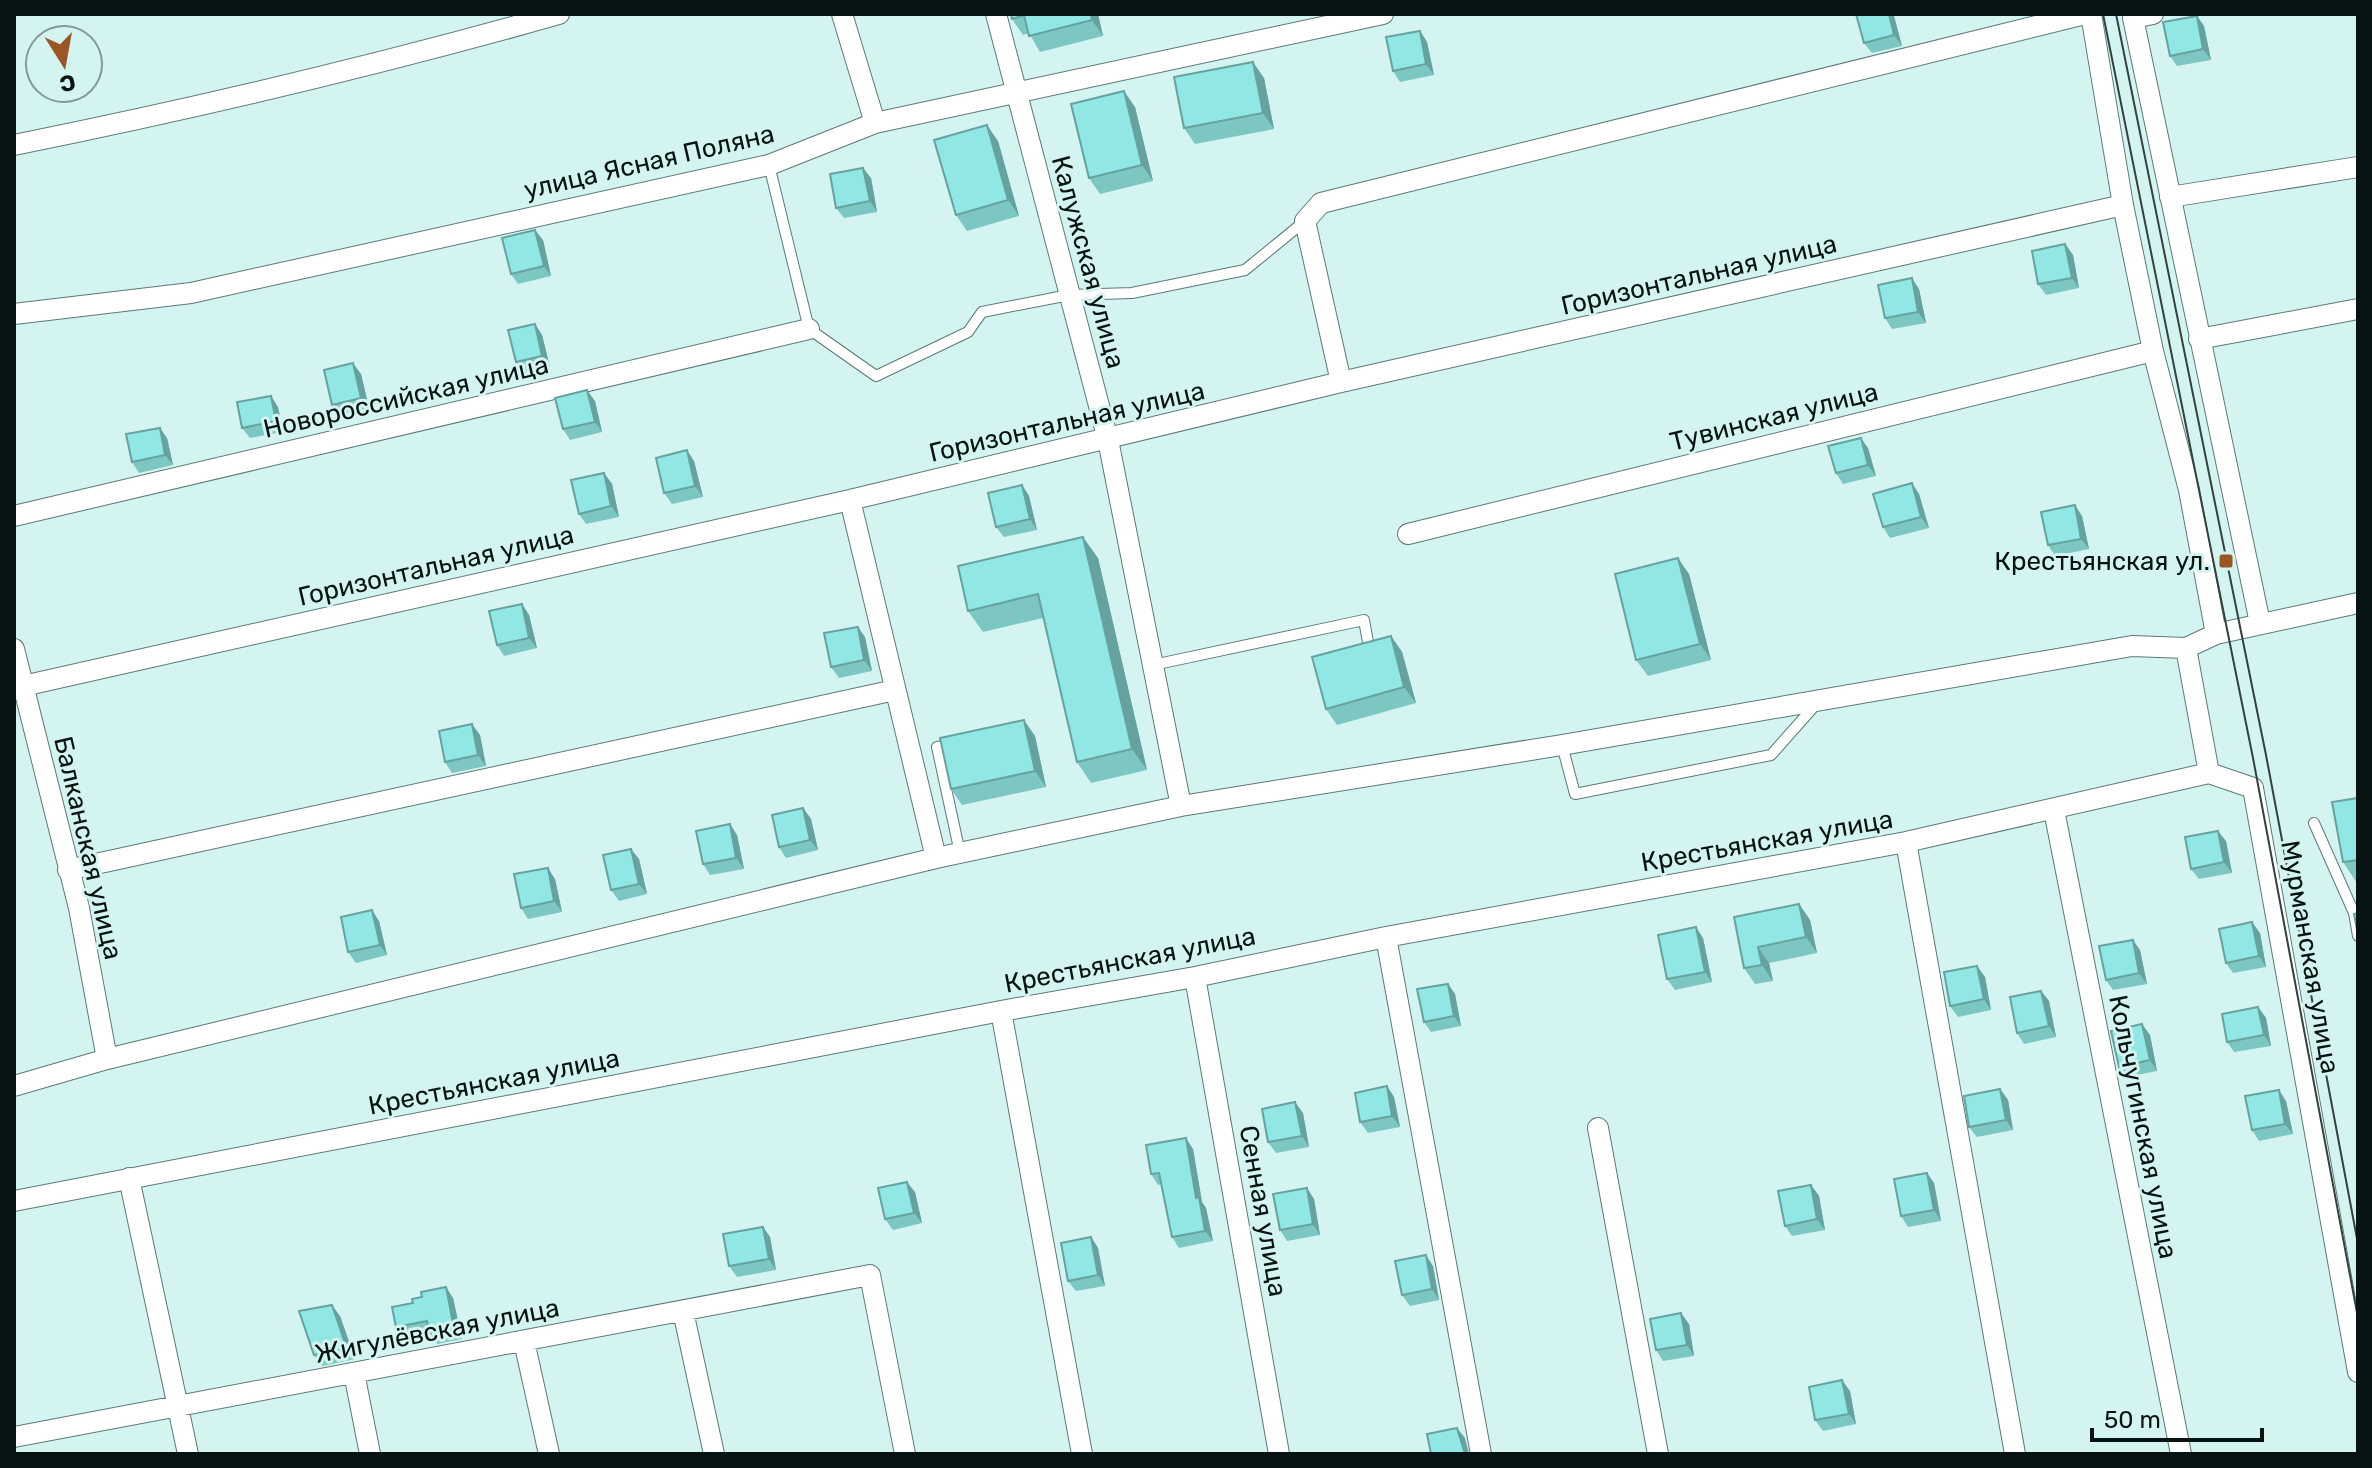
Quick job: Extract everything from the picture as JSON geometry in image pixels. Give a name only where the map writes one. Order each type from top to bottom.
[{"type":"street","points":[[14,145],[164,115],[439,48],[559,14]]},
{"type":"street","points":[[842,14],[875,123]]},
{"type":"street","name":"Калужская улица","points":[[996,14],[1108,440],[1181,806]]},
{"type":"street","name":"улица Ясная Поляна","points":[[14,314],[191,293],[769,165],[875,123],[1383,14]]},
{"type":"street","points":[[1341,382],[1305,221],[1321,203],[2085,14]]},
{"type":"street","points":[[2091,14],[2123,205],[2153,351],[2189,490],[2216,634]]},
{"type":"street","points":[[2153,14],[2133,18],[2260,623]]},
{"type":"street","points":[[2170,197],[2358,167]]},
{"type":"street","name":"Горизонтальная улица","points":[[23,686],[850,500],[1341,382],[2123,205]]},
{"type":"street","points":[[2199,339],[2358,309]]},
{"type":"street","name":"Новороссийская улица","points":[[14,516],[809,329]]},
{"type":"street","name":"Тувинская улица","points":[[1408,534],[2153,351]]},
{"type":"street","points":[[850,500],[936,858]]},
{"type":"street","points":[[14,1086],[107,1059],[936,858],[1181,806],[1562,745],[2132,646],[2186,648],[2216,634],[2358,603]]},
{"type":"street","points":[[2186,648],[2209,773]]},
{"type":"street","name":"Балканская улица","points":[[14,649],[79,908],[107,1059]]},
{"type":"street","points":[[68,870],[895,690]]},
{"type":"street","name":"Мурманская улица","points":[[2209,773],[2253,788],[2358,1372]]},
{"type":"street","name":"Крестьянская улица","points":[[14,1201],[1001,1011],[1195,977],[1386,937],[1906,842],[2209,773]]},
{"type":"street","name":"Кольчугинская улица","points":[[2054,810],[2181,1454]]},
{"type":"street","points":[[1906,842],[2015,1454]]},
{"type":"street","points":[[1386,937],[1481,1454]]},
{"type":"street","name":"Сенная улица","points":[[1195,977],[1279,1454]]},
{"type":"street","points":[[1001,1011],[1082,1454]]},
{"type":"street","points":[[1598,1128],[1658,1454]]},
{"type":"street","points":[[129,1178],[188,1454]]},
{"type":"street","name":"Жигулёвская улица","points":[[14,1437],[870,1275],[905,1454]]},
{"type":"street","points":[[683,1311],[714,1454]]},
{"type":"street","points":[[524,1341],[549,1454]]},
{"type":"street","points":[[354,1373],[370,1454]]},
{"type":"lane","points":[[769,165],[809,329],[876,376],[968,332],[982,312],[1069,295],[1132,293],[1245,270],[1305,221]]},
{"type":"lane","points":[[1153,665],[1364,620],[1369,648]]},
{"type":"lane","points":[[1562,745],[1575,794],[1771,755],[1822,698]]},
{"type":"lane","points":[[960,853],[937,747],[965,741]]},
{"type":"lane","points":[[2314,823],[2356,913],[2358,936]]},
{"type":"building","points":[[1011,14],[1091,14],[1092,20],[1029,36],[1024,15],[1012,19]]},
{"type":"building","points":[[1856,14],[1889,14],[1894,35],[1864,43]]},
{"type":"building","points":[[2197,16],[2203,49],[2170,56],[2163,22]]},
{"type":"building","points":[[1420,31],[1426,64],[1393,71],[1386,37]]},
{"type":"building","points":[[1253,62],[1263,113],[1184,128],[1174,77]]},
{"type":"building","points":[[1124,91],[1142,165],[1089,178],[1071,104]]},
{"type":"building","points":[[987,125],[1008,200],[956,215],[934,140]]},
{"type":"building","points":[[863,168],[870,201],[836,208],[830,174]]},
{"type":"building","points":[[535,230],[544,266],[511,274],[502,238]]},
{"type":"building","points":[[2065,244],[2072,278],[2038,284],[2032,251]]},
{"type":"building","points":[[1912,278],[1918,312],[1885,318],[1878,285]]},
{"type":"building","points":[[535,324],[542,356],[516,362],[508,330]]},
{"type":"building","points":[[353,363],[361,398],[332,405],[324,370]]},
{"type":"building","points":[[587,390],[595,422],[563,429],[555,398]]},
{"type":"building","points":[[271,396],[276,421],[242,428],[237,402]]},
{"type":"building","points":[[160,428],[165,455],[132,462],[126,434]]},
{"type":"building","points":[[1861,438],[1868,465],[1836,473],[1828,446]]},
{"type":"building","points":[[687,450],[695,486],[664,493],[656,458]]},
{"type":"building","points":[[604,473],[611,506],[579,514],[571,480]]},
{"type":"building","points":[[1912,483],[1921,517],[1883,527],[1873,494]]},
{"type":"building","points":[[1022,485],[1030,519],[996,527],[988,493]]},
{"type":"building","points":[[2075,505],[2081,539],[2048,545],[2041,512]]},
{"type":"building","points":[[1083,537],[1132,749],[1077,762],[1038,594],[968,611],[958,566]]},
{"type":"building","points":[[1678,558],[1700,644],[1636,660],[1615,574]]},
{"type":"building","points":[[522,604],[529,638],[497,645],[489,611]]},
{"type":"building","points":[[858,627],[864,660],[831,667],[824,633]]},
{"type":"building","points":[[1391,636],[1404,687],[1326,709],[1312,657]]},
{"type":"building","points":[[1024,720],[1035,771],[951,789],[940,738]]},
{"type":"building","points":[[472,724],[478,755],[445,762],[439,731]]},
{"type":"building","points":[[2358,798],[2358,860],[2343,862],[2332,802]]},
{"type":"building","points":[[803,808],[810,840],[779,847],[772,815]]},
{"type":"building","points":[[730,824],[736,858],[703,864],[696,831]]},
{"type":"building","points":[[2218,831],[2224,862],[2191,869],[2185,837]]},
{"type":"building","points":[[631,849],[639,884],[611,890],[603,855]]},
{"type":"building","points":[[548,868],[554,901],[521,908],[514,874]]},
{"type":"building","points":[[1799,904],[1806,937],[1758,947],[1762,965],[1744,968],[1734,917]]},
{"type":"building","points":[[372,910],[380,945],[348,952],[341,917]]},
{"type":"building","points":[[2358,913],[2358,935],[2354,914]]},
{"type":"building","points":[[2252,922],[2259,956],[2226,963],[2219,929]]},
{"type":"building","points":[[1696,927],[1705,972],[1667,979],[1658,935]]},
{"type":"building","points":[[2133,940],[2139,973],[2106,980],[2099,946]]},
{"type":"building","points":[[1977,966],[1984,999],[1950,1006],[1944,972]]},
{"type":"building","points":[[1448,984],[1454,1016],[1424,1022],[1417,989]]},
{"type":"building","points":[[2041,991],[2049,1026],[2017,1033],[2010,997]]},
{"type":"building","points":[[2258,1007],[2264,1035],[2227,1042],[2222,1014]]},
{"type":"building","points":[[2142,1024],[2150,1060],[2119,1067],[2111,1031]]},
{"type":"building","points":[[1387,1086],[1392,1116],[1360,1122],[1355,1093]]},
{"type":"building","points":[[2000,1089],[2006,1120],[1969,1127],[1964,1096]]},
{"type":"building","points":[[2279,1090],[2285,1124],[2252,1130],[2245,1096]]},
{"type":"building","points":[[1295,1102],[1302,1136],[1268,1142],[1262,1109]]},
{"type":"building","points":[[1186,1138],[1205,1231],[1172,1237],[1159,1173],[1151,1174],[1146,1145]]},
{"type":"building","points":[[1927,1173],[1934,1210],[1901,1216],[1894,1179]]},
{"type":"building","points":[[907,1182],[914,1213],[885,1219],[878,1188]]},
{"type":"building","points":[[1811,1185],[1817,1219],[1785,1226],[1778,1191]]},
{"type":"building","points":[[1307,1188],[1313,1224],[1280,1230],[1273,1194]]},
{"type":"building","points":[[763,1227],[769,1259],[729,1266],[723,1234]]},
{"type":"building","points":[[1091,1237],[1098,1275],[1068,1281],[1061,1243]]},
{"type":"building","points":[[1426,1255],[1432,1289],[1402,1295],[1395,1261]]},
{"type":"building","points":[[446,1287],[454,1328],[429,1333],[427,1321],[396,1327],[392,1307],[413,1303],[412,1299],[422,1297],[421,1292]]},
{"type":"building","points":[[332,1305],[347,1349],[314,1355],[299,1311]]},
{"type":"building","points":[[1681,1313],[1687,1345],[1656,1350],[1650,1319]]},
{"type":"building","points":[[1842,1380],[1849,1414],[1815,1420],[1809,1387]]},
{"type":"building","points":[[1457,1428],[1465,1454],[1431,1454],[1427,1434]]},
{"type":"tram line","points":[[2103,14],[2253,758],[2358,1318]]},
{"type":"tram line","points":[[2116,14],[2266,755],[2358,1244]]},
{"type":"place","name":"Крестьянская ул.","points":[[2226,561]]}]
